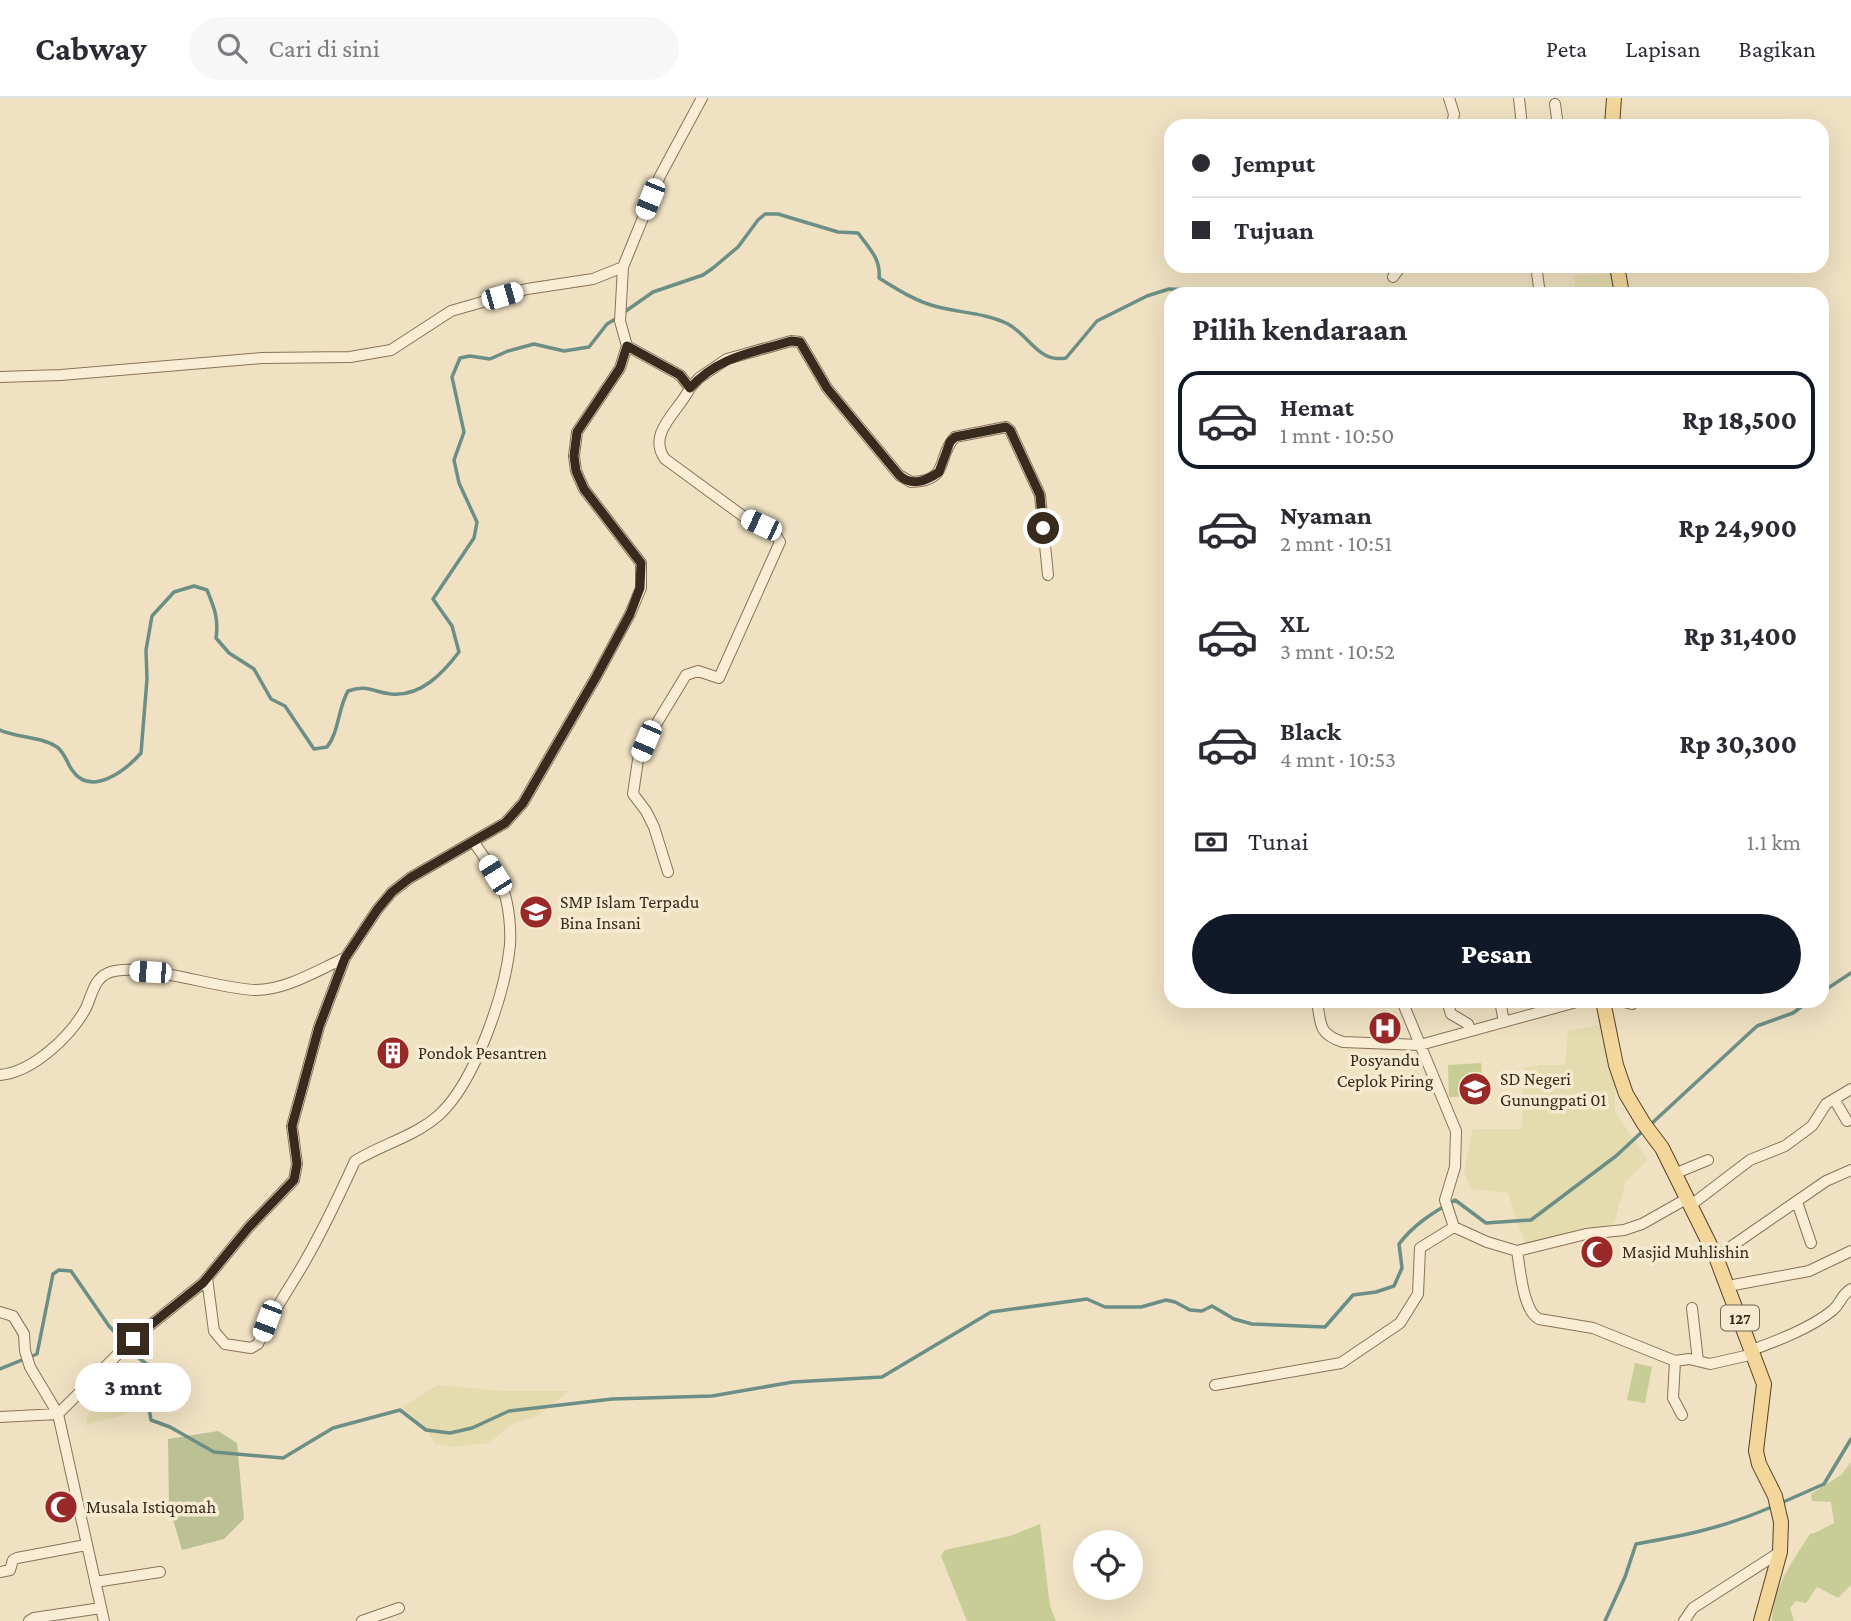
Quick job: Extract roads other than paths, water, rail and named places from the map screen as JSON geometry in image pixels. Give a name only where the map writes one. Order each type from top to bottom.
[{"type":"main road","points":[[1612,119],[1614,98]]},
{"type":"main road","name":"127","points":[[1604,1008],[1616,1065],[1626,1094],[1662,1148],[1716,1257],[1765,1384],[1756,1451],[1759,1464],[1775,1496],[1781,1522],[1780,1552],[1761,1621]]},
{"type":"street","points":[[0,1417],[58,1414],[133,1339],[207,1278],[242,1235],[294,1180],[297,1164],[292,1126],[319,1027],[345,958],[392,892],[410,878],[505,823],[523,803],[630,614],[640,588],[641,563],[584,489],[576,471],[574,456],[577,432],[620,368],[627,346],[620,307],[623,267],[660,176],[702,98]]},
{"type":"street","points":[[1449,98],[1453,119]]},
{"type":"street","points":[[1519,98],[1521,119]]},
{"type":"street","points":[[1555,104],[1557,119]]},
{"type":"street","points":[[0,377],[61,375],[262,358],[350,357],[391,350],[451,311],[527,289],[593,279],[623,267]]},
{"type":"street","points":[[668,872],[654,827],[633,794],[638,760],[646,741],[686,675],[698,671],[719,678],[780,542],[779,536],[774,532],[747,519],[719,500],[665,460],[662,454],[660,436],[664,425],[699,378],[727,359],[791,341],[800,342],[827,388],[899,475],[911,482],[921,482],[939,472],[950,442],[955,437],[1006,427],[1027,464],[1040,495],[1048,575]]},
{"type":"street","points":[[627,346],[680,375],[690,388]]},
{"type":"street","points":[[207,1278],[214,1331],[225,1344],[251,1348],[258,1344],[267,1321],[302,1266],[333,1209],[355,1161],[409,1136],[438,1116],[462,1087],[482,1045],[499,994],[510,944],[504,891],[474,842]]},
{"type":"street","points":[[0,1075],[30,1064],[52,1049],[85,1010],[97,982],[106,974],[118,970],[150,972],[253,990],[274,989],[345,958]]},
{"type":"street","points":[[1318,1008],[1322,1028],[1331,1038],[1343,1042],[1420,1045],[1555,1008]]},
{"type":"street","points":[[1405,1008],[1456,1132],[1455,1167],[1447,1205],[1454,1227],[1487,1242],[1517,1251],[1586,1234],[1625,1230],[1642,1224],[1689,1201],[1749,1160],[1785,1146],[1812,1126],[1826,1104],[1851,1090]]},
{"type":"street","points":[[1449,1008],[1451,1014],[1468,1024],[1470,1031]]},
{"type":"street","points":[[1501,1008],[1504,1022]]},
{"type":"street","points":[[1834,1098],[1847,1121]]},
{"type":"street","points":[[1674,1174],[1708,1160]]},
{"type":"street","points":[[1716,1257],[1826,1181],[1851,1170]]},
{"type":"street","points":[[1797,1202],[1811,1243]]},
{"type":"street","points":[[1215,1385],[1341,1363],[1400,1323],[1418,1294],[1420,1248],[1454,1227]]},
{"type":"street","points":[[1517,1251],[1527,1303],[1533,1316],[1593,1328],[1675,1361],[1710,1364],[1753,1352],[1834,1309],[1842,1295],[1851,1289]]},
{"type":"street","points":[[1728,1286],[1809,1271],[1851,1251]]},
{"type":"street","points":[[1692,1308],[1698,1361]]},
{"type":"street","points":[[0,1312],[13,1316],[24,1334],[30,1367],[58,1414],[104,1621]]},
{"type":"street","points":[[1675,1361],[1673,1398],[1682,1415]]},
{"type":"street","points":[[0,1572],[10,1570],[13,1560],[17,1558],[86,1545]]},
{"type":"street","points":[[1684,1621],[1693,1608],[1780,1552]]},
{"type":"street","points":[[95,1582],[160,1572]]},
{"type":"street","points":[[29,1621],[101,1608]]},
{"type":"street","points":[[362,1621],[399,1608]]},
{"type":"waterway","points":[[623,313],[653,292],[703,275],[738,247],[765,214],[778,214],[838,232],[858,233],[876,259],[879,278],[930,305],[1000,320],[1016,329],[1041,353],[1056,358],[1066,358],[1097,321],[1147,296],[1164,291]]},
{"type":"waterway","points":[[0,730],[57,747],[72,770],[89,782],[108,778],[127,767],[141,753],[147,679],[146,650],[152,616],[174,592],[194,586],[207,590],[215,613],[216,638],[229,653],[254,669],[271,699],[285,706],[314,749],[327,747],[331,741],[348,691],[365,688],[402,694],[412,692],[430,682],[459,652],[452,626],[433,599],[474,538],[477,522],[459,483],[454,460],[464,432],[452,377],[460,358],[470,356],[490,359],[534,344],[564,351],[589,347],[607,324],[617,318]]},
{"type":"waterway","points":[[1829,987],[1851,973]]},
{"type":"waterway","points":[[1650,1125],[1757,1026],[1800,1008]]},
{"type":"waterway","points":[[0,1369],[37,1354],[53,1274],[59,1270],[71,1271],[109,1326],[135,1355],[153,1369],[147,1397],[151,1420],[170,1427],[214,1452],[283,1458],[333,1428],[400,1410],[426,1430],[450,1433],[472,1428],[509,1411],[612,1399],[712,1396],[793,1382],[882,1377],[991,1312],[1087,1299],[1105,1307],[1141,1307],[1166,1300],[1190,1310],[1202,1311],[1212,1306],[1234,1319],[1252,1324],[1325,1327],[1353,1295],[1394,1286],[1402,1268],[1399,1244],[1418,1224],[1440,1209],[1455,1200],[1486,1223],[1531,1220],[1616,1156],[1644,1130]]},
{"type":"waterway","points":[[1781,1503],[1824,1484],[1851,1439]]},
{"type":"waterway","points":[[1605,1621],[1625,1577],[1636,1544],[1706,1530],[1774,1506]]},
{"type":"place","name":"SMP Islam Terpadu Bina Insani","points":[[536,912]]},
{"type":"place","name":"Posyandu Ceplok Piring","points":[[1385,1028]]},
{"type":"place","name":"Pondok Pesantren","points":[[393,1053]]},
{"type":"place","name":"SD Negeri Gunungpati 01","points":[[1475,1089]]},
{"type":"place","name":"Masjid Muhlishin","points":[[1597,1252]]},
{"type":"place","name":"Musala Istiqomah","points":[[61,1507]]}]
